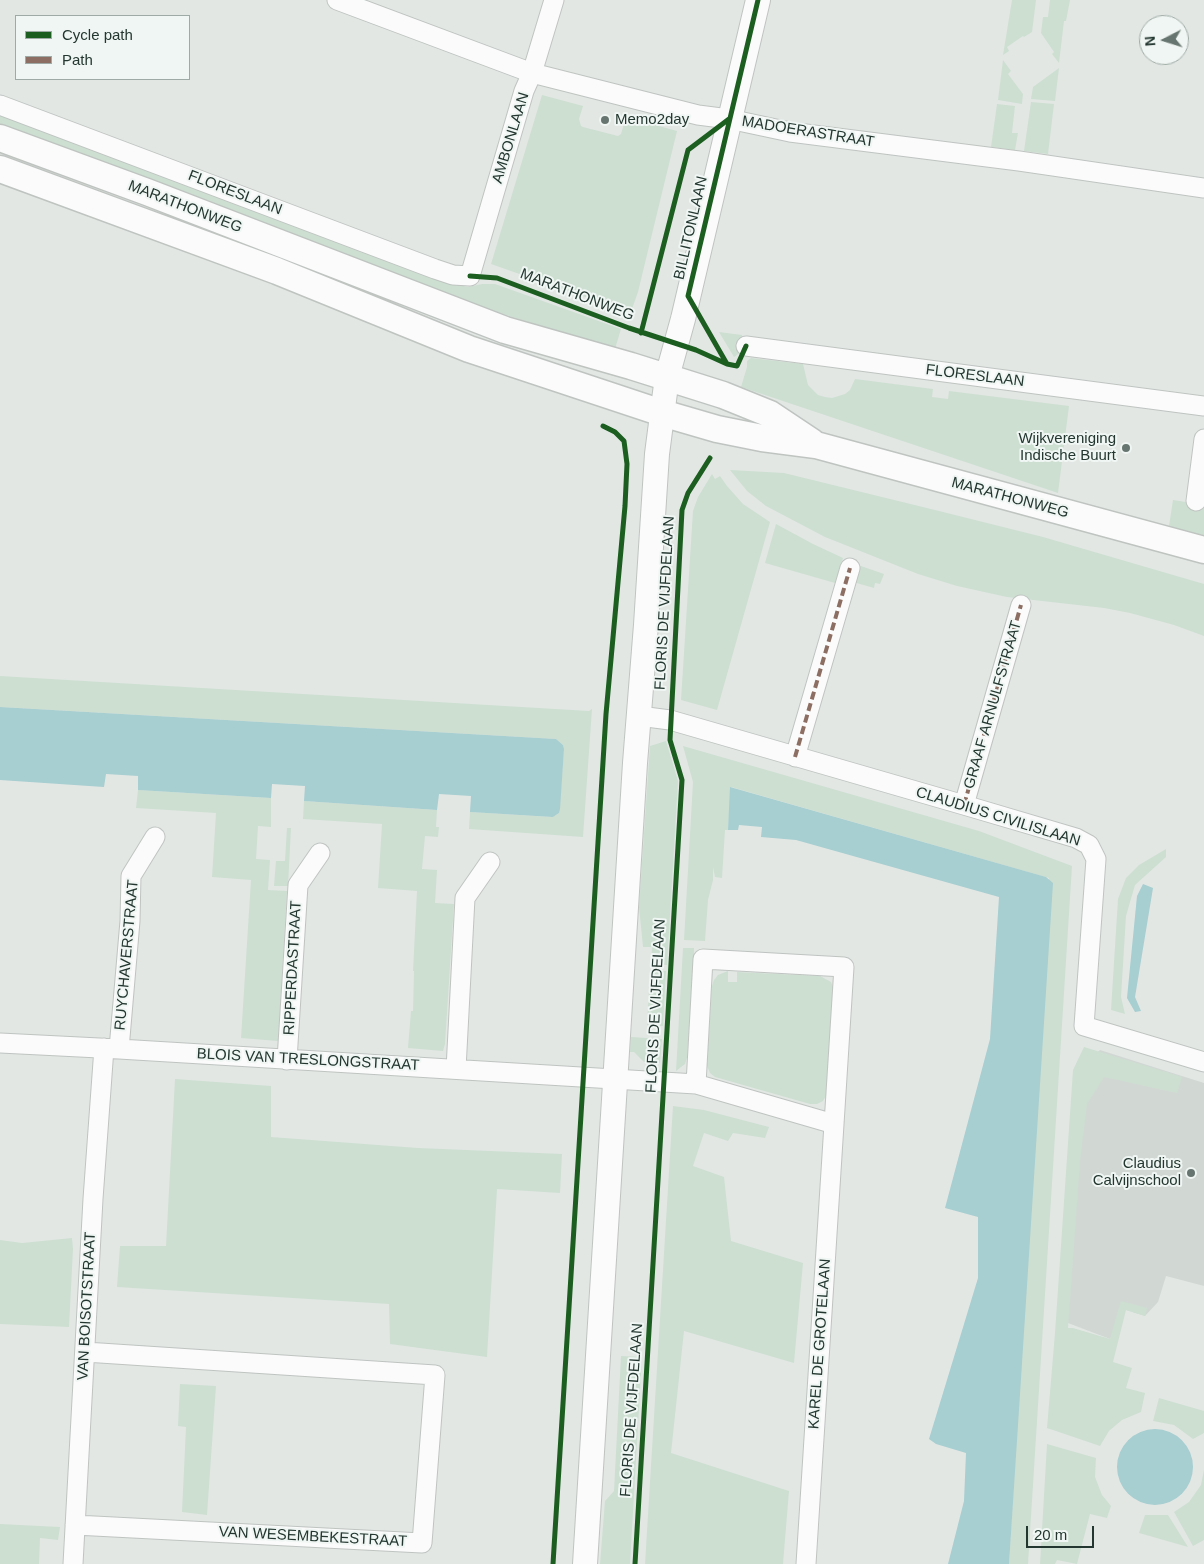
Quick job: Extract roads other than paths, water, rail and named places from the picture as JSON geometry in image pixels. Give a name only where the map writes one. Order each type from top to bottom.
[{"type":"main road","name":"MARATHONWEG","points":[[0,138],[147,192],[505,330],[723,395],[770,414],[816,445]]},
{"type":"main road","name":"MARATHONWEG","points":[[0,169],[258,264],[469,349],[662,414],[717,429],[762,438],[816,445],[1204,550]]},
{"type":"street","name":"MADOERASTRAAT","points":[[337,0],[532,73],[698,115],[729,119],[790,132],[1019,161],[1204,188]]},
{"type":"street","name":"AMBONLAAN","points":[[470,276],[524,91],[532,73],[554,0]]},
{"type":"street","name":"BILLITONLAAN","points":[[667,377],[758,0]]},
{"type":"street","name":"FLORESLAAN","points":[[0,105],[435,269],[470,276]]},
{"type":"street","name":"FLORESLAAN","points":[[746,346],[1204,406]]},
{"type":"street","name":"FLORIS DE VIJFDELAAN","points":[[585,1564],[635,763],[657,454],[667,377]]},
{"type":"street","points":[[1196,501],[1204,439]]},
{"type":"street","points":[[796,757],[850,568]]},
{"type":"street","name":"GRAAF ARNULFSTRAAT","points":[[964,805],[1021,605]]},
{"type":"street","name":"CLAUDIUS CIVILISLAAN","points":[[639,716],[670,720],[1076,838],[1089,845],[1096,858],[1084,1026],[1204,1062]]},
{"type":"street","name":"RUYCHAVERSTRAAT","points":[[111,1049],[130,921],[131,876],[155,837]]},
{"type":"street","name":"RIPPERDASTRAAT","points":[[287,1060],[298,885],[320,853]]},
{"type":"street","points":[[456,1069],[466,898],[490,862]]},
{"type":"street","name":"KAREL DE GROTELAAN","points":[[696,1084],[702,959],[844,967],[806,1564]]},
{"type":"street","name":"BLOIS VAN TRESLONGSTRAAT","points":[[0,1043],[616,1079]]},
{"type":"street","name":"VAN BOISOTSTRAAT","points":[[73,1564],[85,1352],[111,1049]]},
{"type":"street","points":[[616,1079],[696,1084],[834,1124]]},
{"type":"street","name":"VAN WESEMBEKESTRAAT","points":[[75,1525],[422,1543],[435,1375],[85,1352]]},
{"type":"water","points":[[0,707],[556,739],[563,745],[564,749],[560,809],[559,813],[553,817],[470,812],[471,796],[439,794],[437,810],[304,801],[305,786],[272,784],[271,798],[138,790],[138,776],[106,774],[104,787],[0,780]]},
{"type":"water","points":[[730,787],[1046,877],[1053,883],[1009,1564],[948,1564],[964,1501],[966,1453],[936,1444],[929,1439],[978,1278],[978,1217],[945,1208],[990,1039],[999,897],[796,840],[761,837],[762,827],[739,825],[738,830],[728,830]]},
{"type":"water","points":[[1143,884],[1153,888],[1135,997],[1141,1011],[1135,1012],[1127,998],[1137,896]]},
{"type":"water","points":[[1155,1429],[1170,1432],[1182,1440],[1190,1452],[1193,1467],[1190,1482],[1182,1494],[1170,1502],[1155,1505],[1140,1502],[1128,1494],[1120,1482],[1117,1467],[1120,1452],[1128,1440],[1140,1432]]},
{"type":"place","name":"Memo2day","points":[[605,120]]},
{"type":"place","name":"Wijkvereniging Indische Buurt","points":[[1126,448]]},
{"type":"place","name":"Claudius Calvijnschool","points":[[1191,1173]]}]
